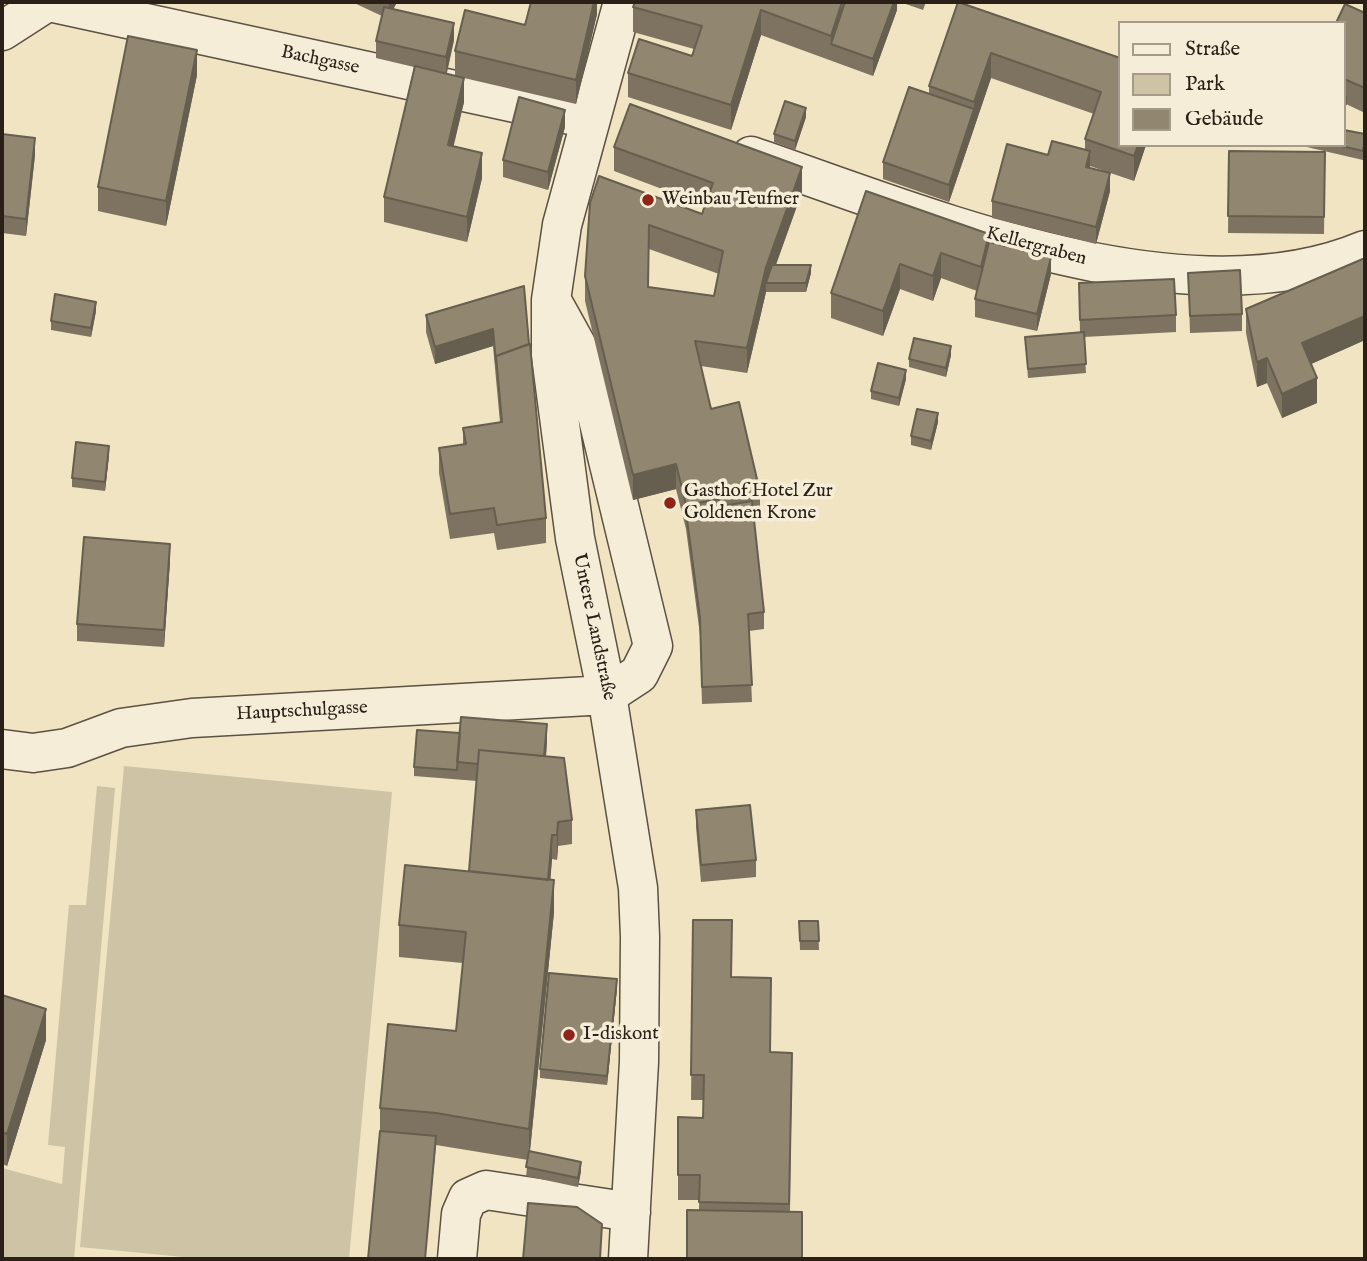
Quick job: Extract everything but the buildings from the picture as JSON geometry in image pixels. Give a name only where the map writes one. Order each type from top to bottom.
[{"type":"street","points":[[2,31],[48,2]]},
{"type":"street","name":"Bachgasse","points":[[48,2],[605,113]]},
{"type":"street","name":"Untere Landstraße","points":[[623,2],[605,113],[562,225],[551,300],[551,356],[575,538],[607,695],[639,900],[639,1062],[628,1259]]},
{"type":"street","name":"Kellergraben","points":[[716,144],[939,220],[1079,261],[1186,276],[1263,274],[1339,261],[1365,250]]},
{"type":"street","points":[[551,300],[583,357],[653,646],[639,674],[607,695]]},
{"type":"street","name":"Hauptschulgasse","points":[[2,749],[33,753],[67,748],[121,728],[192,718],[607,695]]},
{"type":"street","points":[[457,1259],[461,1214],[468,1198],[486,1190],[631,1212]]},
{"type":"green space","points":[[124,766],[392,792],[349,1259],[204,1259],[80,1247]]},
{"type":"green space","points":[[97,786],[115,788],[74,1259],[2,1259],[2,1168],[62,1184],[65,1147],[48,1145],[69,905],[86,905]]},
{"type":"place","name":"Weinbau Teufner","points":[[648,200]]},
{"type":"place","name":"Gasthof Hotel Zur Goldenen Krone","points":[[670,503]]},
{"type":"place","name":"I-diskont","points":[[569,1035]]}]
